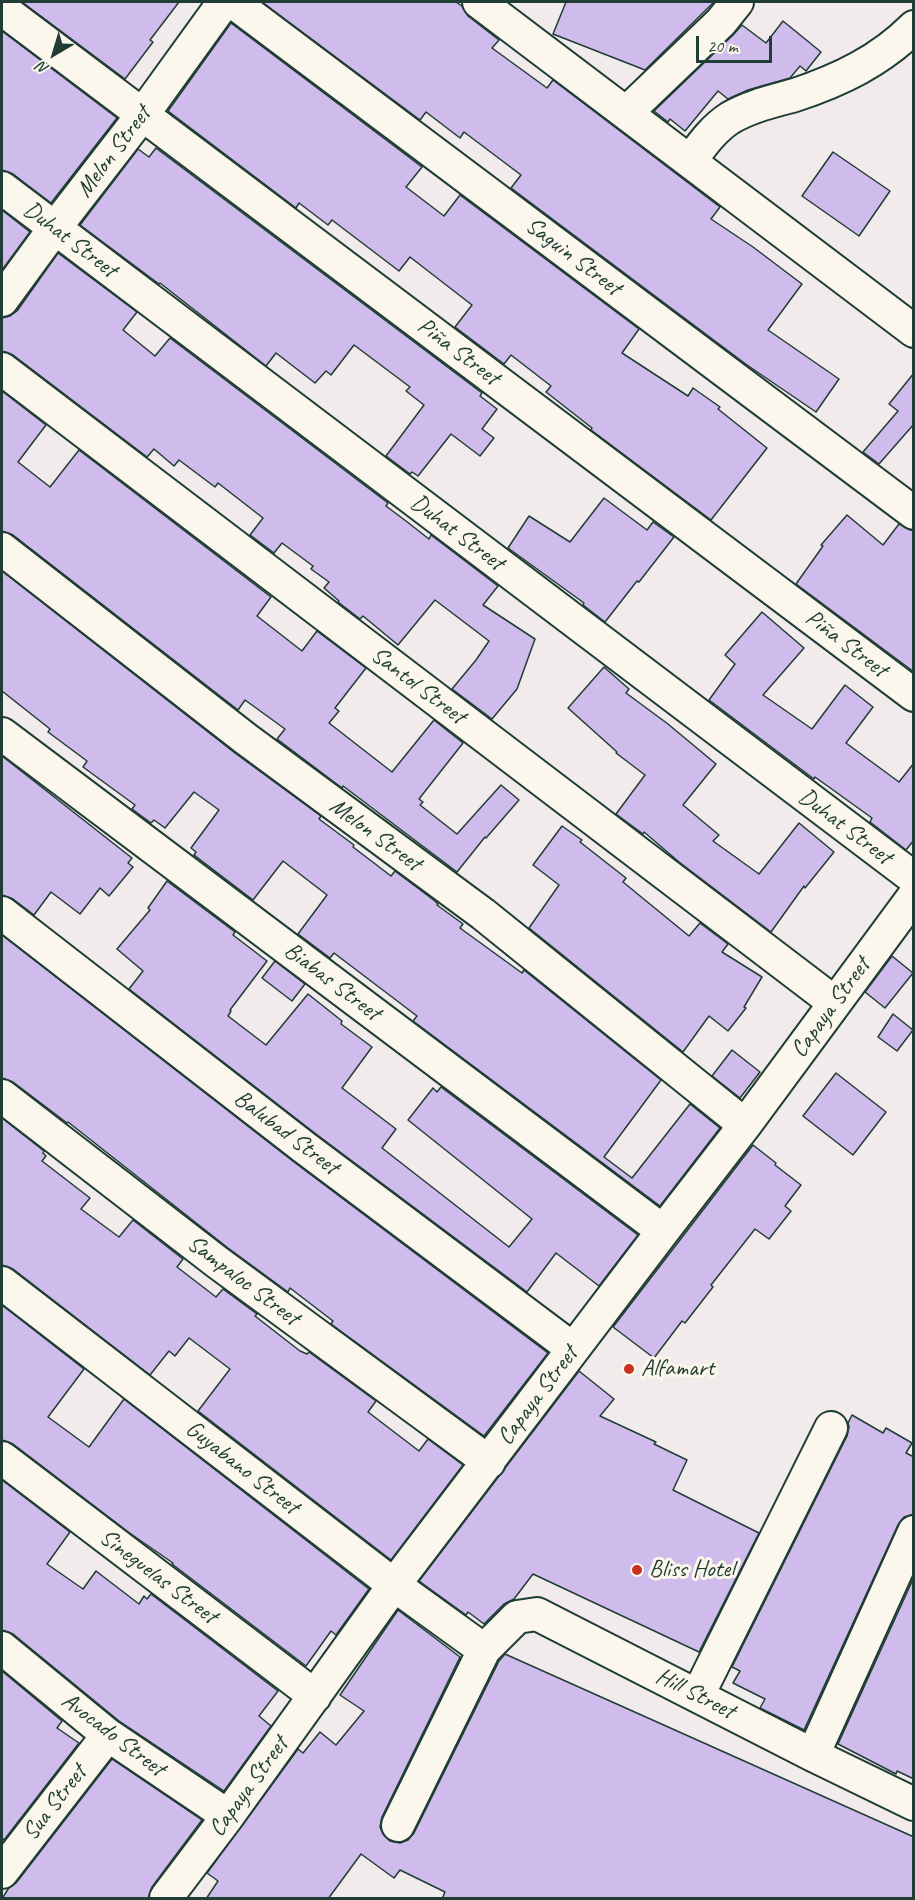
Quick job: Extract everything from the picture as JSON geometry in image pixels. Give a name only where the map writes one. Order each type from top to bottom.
[{"type":"street","name":"Melon Street","points":[[2,300],[143,114],[224,2]]},
{"type":"street","name":"Saguin Street","points":[[233,2],[914,513]]},
{"type":"street","points":[[479,2],[914,331]]},
{"type":"street","points":[[626,113],[721,22],[737,2]]},
{"type":"street","name":"Piña Street","points":[[2,9],[914,695]]},
{"type":"street","points":[[690,161],[709,136],[730,118],[752,108],[848,75],[873,61],[914,27]]},
{"type":"street","name":"Duhat Street","points":[[2,188],[914,879]]},
{"type":"street","name":"Santol Street","points":[[2,369],[835,1003]]},
{"type":"street","name":"Melon Street","points":[[2,549],[246,739],[483,914],[746,1125]]},
{"type":"street","name":"Biabas Street","points":[[2,734],[663,1231]]},
{"type":"street","name":"Capaya Street","points":[[166,1899],[394,1585],[746,1125],[914,896]]},
{"type":"street","name":"Balubad Street","points":[[2,913],[305,1148],[573,1349]]},
{"type":"street","name":"Sampaloc Street","points":[[2,1096],[217,1262],[489,1462]]},
{"type":"street","name":"Guyabano Street","points":[[2,1283],[394,1585],[484,1650]]},
{"type":"street","points":[[698,1695],[831,1428]]},
{"type":"street","name":"Sineguelas Street","points":[[2,1458],[315,1696]]},
{"type":"street","points":[[813,1755],[914,1532]]},
{"type":"street","name":"Hill Street","points":[[398,1826],[484,1650],[517,1617],[537,1614],[914,1804]]},
{"type":"street","name":"Avocado Street","points":[[2,1648],[108,1735],[228,1816]]},
{"type":"street","name":"Sua Street","points":[[2,1872],[108,1735]]},
{"type":"building","points":[[22,2],[179,2],[150,40],[153,42],[125,79]]},
{"type":"building","points":[[262,2],[456,2],[462,6],[468,16],[499,40],[492,48],[547,88],[553,80],[720,207],[711,219],[802,284],[768,330],[839,379],[816,412],[747,365],[511,188],[521,175],[464,132],[460,138],[426,112],[420,120]]},
{"type":"building","points":[[566,2],[714,2],[645,70],[553,34]]},
{"type":"building","points":[[783,21],[821,52],[806,71],[800,66],[790,78],[748,90],[728,99],[718,91],[685,131],[670,119],[668,122],[654,111],[742,25],[766,43]]},
{"type":"building","points":[[231,23],[422,167],[406,187],[444,216],[460,195],[639,329],[622,353],[688,396],[693,388],[720,407],[718,409],[767,448],[711,520],[591,430],[592,428],[546,392],[551,386],[511,355],[504,364],[455,327],[472,305],[410,257],[399,271],[332,220],[328,225],[299,203],[296,208],[168,111]]},
{"type":"building","points":[[2,31],[117,118],[51,203],[13,174],[2,170]]},
{"type":"building","points":[[156,148],[482,393],[480,396],[497,409],[482,429],[494,438],[480,456],[451,434],[418,476],[412,472],[410,474],[386,456],[424,405],[406,391],[410,387],[354,345],[331,375],[326,371],[315,383],[276,353],[266,366],[160,283],[80,225],[138,149],[149,157]]},
{"type":"building","points":[[833,152],[890,191],[859,236],[802,196]]},
{"type":"building","points":[[2,210],[30,232],[2,270]]},
{"type":"building","points":[[58,253],[137,312],[123,330],[155,356],[170,338],[388,503],[386,506],[429,539],[431,535],[498,586],[483,605],[535,639],[517,689],[492,719],[452,689],[489,641],[435,600],[398,645],[363,616],[360,619],[338,602],[324,588],[329,582],[311,569],[313,566],[282,543],[274,553],[250,535],[263,518],[218,483],[215,487],[179,460],[174,466],[154,449],[147,457],[13,355],[2,351],[2,318],[17,311]]},
{"type":"building","points":[[914,373],[914,424],[879,464],[863,452],[898,411],[889,404]]},
{"type":"building","points":[[2,391],[46,425],[18,462],[50,487],[79,450],[271,597],[257,616],[302,651],[317,631],[366,668],[335,708],[339,711],[329,723],[392,772],[434,720],[463,743],[419,799],[423,802],[420,805],[457,834],[501,785],[519,800],[457,872],[277,739],[285,729],[245,700],[238,710],[13,535],[2,531]]},
{"type":"building","points":[[604,498],[647,530],[653,522],[674,537],[605,622],[583,605],[584,603],[508,548],[529,516],[570,542]]},
{"type":"building","points":[[847,515],[883,545],[899,524],[914,531],[914,672],[796,584],[823,546],[821,545]]},
{"type":"building","points":[[2,571],[235,753],[321,816],[319,819],[354,845],[353,847],[391,876],[395,871],[435,901],[437,905],[463,924],[460,928],[522,973],[524,970],[661,1080],[604,1157],[632,1178],[690,1104],[720,1128],[660,1206],[413,1021],[417,1016],[334,953],[330,958],[298,934],[327,895],[283,861],[253,900],[194,855],[196,852],[191,848],[219,810],[194,792],[165,828],[154,820],[151,823],[132,809],[135,805],[83,767],[87,761],[48,732],[50,729],[2,691]]},
{"type":"building","points":[[762,612],[804,648],[763,695],[812,729],[845,685],[873,707],[846,743],[899,782],[914,763],[914,840],[906,850],[870,822],[872,818],[815,777],[814,779],[709,700],[735,664],[725,655]]},
{"type":"building","points":[[604,667],[629,689],[626,693],[716,764],[683,805],[719,835],[713,841],[759,874],[799,823],[834,852],[805,888],[804,886],[771,932],[679,862],[644,832],[643,834],[616,814],[645,775],[616,753],[568,708]]},
{"type":"building","points":[[2,756],[132,858],[128,863],[133,867],[109,896],[100,888],[80,914],[51,892],[34,915],[13,899],[2,895]]},
{"type":"building","points":[[562,826],[626,878],[623,882],[689,936],[700,923],[728,944],[722,952],[762,977],[744,1007],[746,1008],[728,1031],[709,1016],[683,1052],[529,928],[559,885],[533,865]]},
{"type":"building","points":[[167,881],[235,932],[233,935],[267,961],[230,1010],[228,1016],[266,1045],[308,994],[342,1021],[341,1024],[372,1047],[342,1088],[396,1129],[382,1148],[509,1247],[532,1219],[408,1120],[433,1088],[437,1092],[441,1087],[638,1235],[599,1286],[556,1253],[527,1292],[316,1134],[129,989],[143,971],[117,949],[150,910],[148,908]]},
{"type":"building","points":[[2,935],[294,1162],[548,1353],[484,1436],[331,1324],[333,1321],[290,1288],[288,1292],[228,1248],[68,1122],[13,1082],[2,1078]]},
{"type":"building","points":[[892,956],[913,973],[885,1008],[865,992]]},
{"type":"building","points":[[275,961],[305,984],[292,1001],[262,978]]},
{"type":"building","points":[[893,1014],[913,1030],[897,1051],[878,1037]]},
{"type":"building","points":[[732,1050],[760,1072],[740,1098],[712,1076]]},
{"type":"building","points":[[836,1073],[886,1112],[853,1155],[803,1116]]},
{"type":"building","points":[[2,1118],[44,1151],[46,1156],[42,1161],[90,1198],[81,1209],[119,1237],[133,1220],[183,1259],[177,1267],[216,1297],[223,1289],[257,1314],[255,1316],[300,1351],[307,1354],[309,1352],[376,1401],[368,1412],[419,1451],[428,1439],[463,1465],[391,1560],[198,1411],[230,1369],[189,1338],[175,1356],[169,1351],[150,1375],[13,1269],[2,1265]]},
{"type":"building","points":[[753,1145],[801,1185],[785,1206],[791,1211],[769,1239],[755,1229],[711,1285],[713,1287],[685,1323],[682,1321],[654,1358],[613,1327]]},
{"type":"building","points":[[2,1305],[84,1369],[48,1417],[89,1447],[124,1399],[369,1589],[336,1635],[331,1631],[306,1666],[13,1444],[2,1440]]},
{"type":"building","points":[[579,1371],[614,1399],[600,1416],[656,1442],[654,1444],[687,1460],[673,1490],[759,1533],[699,1652],[533,1574],[514,1599],[504,1604],[484,1624],[468,1612],[466,1615],[419,1581]]},
{"type":"building","points":[[852,1415],[883,1433],[886,1428],[912,1443],[906,1453],[914,1457],[914,1514],[904,1517],[898,1525],[804,1730],[760,1708],[765,1699],[733,1683],[740,1671],[732,1667],[847,1436],[848,1423]]},
{"type":"building","points":[[2,1480],[70,1532],[47,1564],[83,1589],[96,1571],[139,1604],[144,1596],[147,1599],[151,1594],[278,1691],[259,1716],[271,1726],[224,1791],[119,1721],[13,1634],[2,1630]]},
{"type":"building","points":[[914,1577],[914,1779],[897,1771],[896,1774],[838,1744]]},
{"type":"building","points":[[398,1610],[460,1657],[382,1817],[380,1827],[390,1841],[400,1843],[408,1840],[414,1833],[499,1661],[505,1654],[914,1837],[914,1899],[442,1899],[445,1892],[400,1870],[394,1878],[361,1854],[328,1899],[206,1899],[218,1881],[207,1873],[298,1749],[303,1753],[320,1732],[336,1745],[364,1711],[340,1695]]},
{"type":"building","points":[[2,1671],[62,1721],[57,1728],[79,1743],[4,1840],[2,1838]]},
{"type":"building","points":[[112,1759],[202,1820],[152,1887],[148,1899],[2,1899],[8,1889],[16,1883]]},
{"type":"place","name":"Alfamart","points":[[629,1369]]},
{"type":"place","name":"Bliss Hotel","points":[[637,1570]]}]
